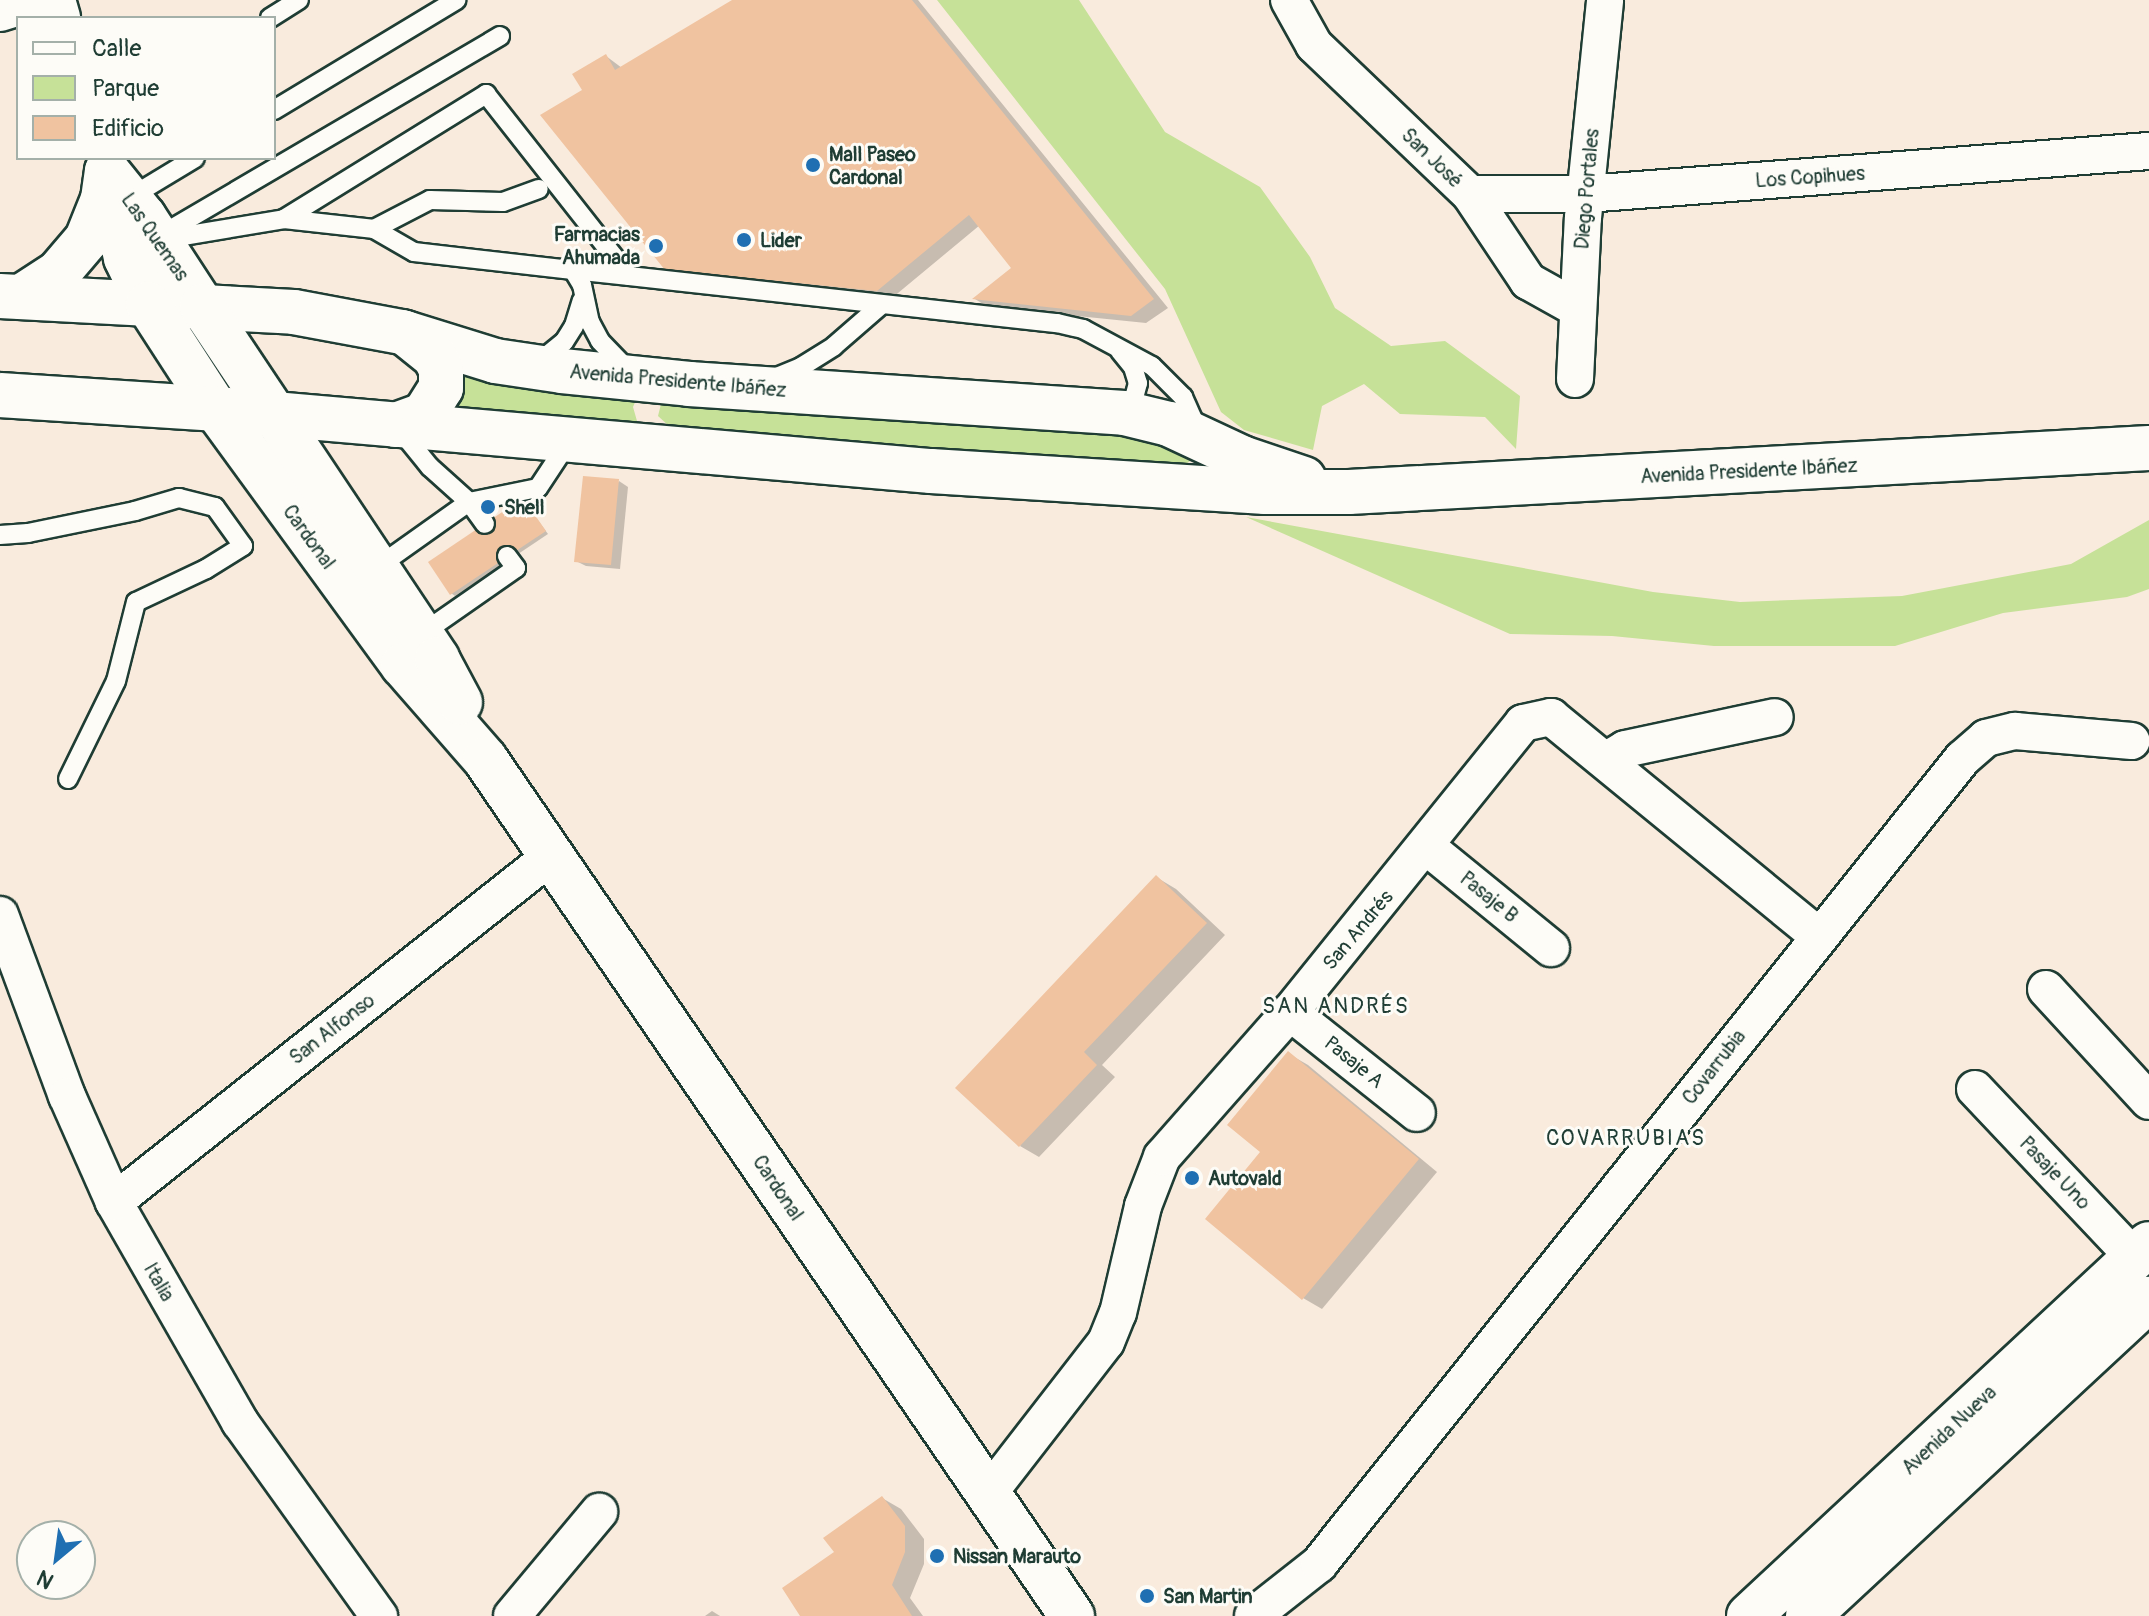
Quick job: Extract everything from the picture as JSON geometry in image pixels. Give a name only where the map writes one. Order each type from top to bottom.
[{"type":"main road","name":"Las Quemas","points":[[113,175],[202,306]]},
{"type":"main road","name":"Las Quemas","points":[[113,175],[126,258],[148,304]]},
{"type":"main road","points":[[10,296],[58,273],[87,239],[113,175]]},
{"type":"main road","name":"Avenida Presidente Ibáñez","points":[[10,296],[309,314],[402,332],[526,367],[689,384],[1124,413],[1169,424],[1271,469],[1349,492]]},
{"type":"main road","name":"Cardonal","points":[[148,304],[216,409],[403,665],[485,759],[1072,1616]]},
{"type":"main road","name":"Cardonal","points":[[202,306],[420,635],[456,693],[485,759]]},
{"type":"main road","points":[[396,425],[424,415],[441,388],[441,369],[435,357],[402,332]]},
{"type":"main road","points":[[677,450],[656,439],[645,420],[645,412],[666,387],[689,384]]},
{"type":"main road","name":"Avenida Presidente Ibáñez","points":[[0,395],[216,409],[677,450],[1168,488],[1349,492],[2149,448]]},
{"type":"main road","points":[[100,401],[123,406],[185,431],[243,465],[274,490]]},
{"type":"main road","points":[[1168,488],[1196,478],[1201,472],[1206,455],[1200,437]]},
{"type":"main road","name":"Avenida Nueva","points":[[1808,1616],[1893,1509],[2142,1251]]},
{"type":"main road","name":"Avenida Nueva","points":[[1749,1616],[1893,1509],[2149,1299]]},
{"type":"street","points":[[0,13],[42,0]]},
{"type":"street","name":"San José","points":[[1289,0],[1314,45],[1470,194],[1528,281],[1578,309]]},
{"type":"street","name":"Diego Portales","points":[[1575,379],[1586,194],[1605,0]]},
{"type":"street","name":"Los Copihues","points":[[1470,194],[1586,194],[2149,151]]},
{"type":"street","name":"San Andrés","points":[[988,1494],[1106,1342],[1118,1313],[1143,1206],[1162,1157],[1290,1012],[1427,847],[1523,723],[1551,717],[1819,936]]},
{"type":"street","points":[[1607,760],[1625,749],[1775,717]]},
{"type":"street","name":"Covarrubia","points":[[1253,1616],[1319,1564],[1962,759],[1986,738],[2015,731],[2132,741]]},
{"type":"street","name":"Pasaje B","points":[[1427,847],[1551,948]]},
{"type":"street","name":"San Alfonso","points":[[114,1202],[551,856]]},
{"type":"street","name":"Italia","points":[[0,915],[11,976],[114,1202],[240,1422],[379,1616]]},
{"type":"street","points":[[2046,989],[2149,1101]]},
{"type":"street","name":"Pasaje A","points":[[1290,1012],[1417,1113]]},
{"type":"street","name":"Pasaje Uno","points":[[1975,1089],[2142,1251]]},
{"type":"street","points":[[512,1616],[599,1512]]},
{"type":"lane","points":[[273,16],[299,0]]},
{"type":"lane","points":[[276,109],[456,0]]},
{"type":"lane","points":[[158,238],[500,36]]},
{"type":"lane","points":[[284,219],[486,94],[629,276]]},
{"type":"lane","points":[[113,175],[185,160]]},
{"type":"lane","points":[[374,229],[430,200],[503,202],[539,189]]},
{"type":"lane","points":[[158,238],[284,219],[374,229],[414,252],[577,278],[629,276],[880,306],[1057,323],[1083,329],[1152,366],[1189,406],[1200,437]]},
{"type":"lane","points":[[526,367],[540,361],[564,342],[579,314],[577,278]]},
{"type":"lane","points":[[577,278],[590,322],[600,341],[618,362],[641,379]]},
{"type":"lane","points":[[746,388],[801,367],[834,346],[880,306]]},
{"type":"lane","points":[[1113,343],[1133,367],[1138,383],[1132,405],[1124,413]]},
{"type":"lane","points":[[396,425],[430,467],[469,502],[485,524]]},
{"type":"lane","points":[[375,569],[469,502],[538,488],[569,441]]},
{"type":"lane","points":[[0,535],[28,533],[135,511],[179,498],[215,507],[243,546],[206,569],[136,602],[116,681],[68,779]]},
{"type":"lane","points":[[420,635],[516,568],[507,556]]},
{"type":"green space","points":[[937,0],[1079,0],[1165,132],[1260,187],[1310,257],[1335,308],[1391,346],[1445,341],[1520,396],[1516,449],[1485,417],[1400,414],[1364,384],[1322,406],[1313,450],[1244,430],[1221,412],[1165,289]]},
{"type":"green space","points":[[455,362],[639,393],[633,407],[639,428],[448,418]]},
{"type":"green space","points":[[667,399],[1134,432],[1195,458],[1181,467],[1152,469],[669,426],[658,416],[661,404]]},
{"type":"green space","points":[[1246,517],[1653,592],[1740,602],[1902,596],[2071,564],[2149,520],[2149,589],[2127,597],[2003,613],[1895,646],[1714,646],[1612,636],[1510,634]]},
{"type":"building","name":"Mall Paseo Cardonal","points":[[732,0],[912,0],[1154,299],[1131,316],[972,299],[1011,268],[969,215],[877,291],[665,270],[540,115],[582,90],[572,74],[606,54],[615,70]]},
{"type":"building","points":[[583,476],[619,479],[611,565],[574,562]]},
{"type":"building","points":[[523,498],[546,531],[450,595],[428,562]]},
{"type":"building","points":[[1156,875],[1207,923],[1084,1052],[1097,1065],[1019,1147],[955,1088]]},
{"type":"building","points":[[1288,1051],[1419,1159],[1302,1300],[1205,1219],[1260,1152],[1227,1125]]},
{"type":"building","points":[[882,1496],[905,1526],[905,1552],[892,1585],[912,1616],[800,1616],[782,1588],[834,1552],[823,1538]]},
{"type":"place","name":"Mall Paseo Cardonal","points":[[813,165]]},
{"type":"place","name":"Lider","points":[[744,240]]},
{"type":"place","name":"Farmacias Ahumada","points":[[656,246]]},
{"type":"place","name":"Shell","points":[[488,507]]},
{"type":"place","name":"Autovald","points":[[1192,1178]]},
{"type":"place","name":"Nissan Marauto","points":[[937,1556]]},
{"type":"place","name":"San Martin","points":[[1147,1596]]},
{"type":"district","name":"SAN ANDRÉS","points":[[1336,1007]]},
{"type":"district","name":"COVARRUBIAS","points":[[1626,1139]]}]
